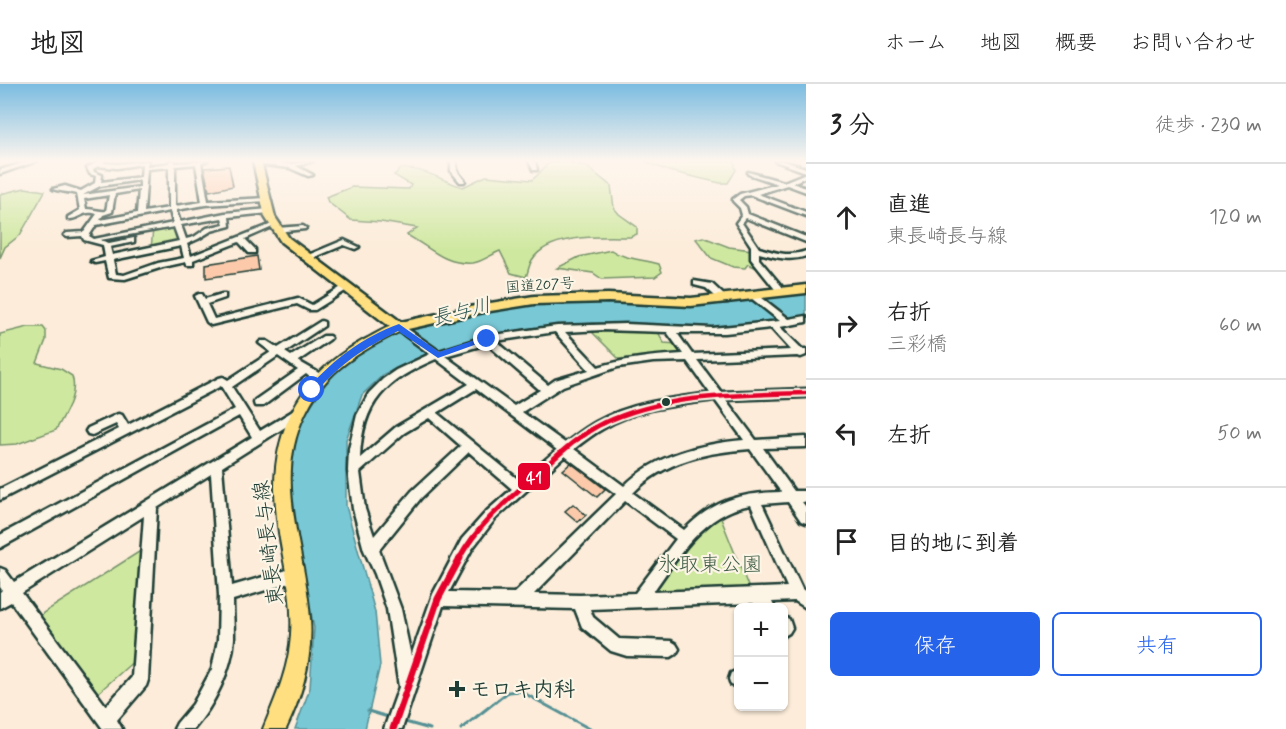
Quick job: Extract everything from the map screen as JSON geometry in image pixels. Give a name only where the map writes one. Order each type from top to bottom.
[{"type":"highway","points":[[265,191],[276,228],[292,247],[400,328]]},
{"type":"highway","name":"国道207号","points":[[400,328],[484,308],[534,300],[608,298],[691,302],[755,297],[781,291],[806,289]]},
{"type":"main road","name":"東長崎長与線","points":[[274,729],[295,679],[301,621],[280,476],[286,444],[297,414],[320,379],[356,349],[400,328]]},
{"type":"street","points":[[72,191],[81,195],[106,191]]},
{"type":"street","points":[[81,195],[87,191]]},
{"type":"street","points":[[88,237],[93,223],[101,214],[109,212],[113,191]]},
{"type":"street","points":[[140,215],[142,191]]},
{"type":"street","points":[[172,191],[172,209],[189,261]]},
{"type":"street","points":[[204,191],[205,203]]},
{"type":"street","points":[[745,215],[743,207],[735,200],[742,195],[758,191]]},
{"type":"street","points":[[751,193],[806,214]]},
{"type":"street","points":[[81,195],[83,211]]},
{"type":"street","points":[[93,223],[205,203],[268,205]]},
{"type":"street","points":[[67,235],[88,237],[176,224],[268,205]]},
{"type":"street","points":[[70,218],[83,211],[96,211],[101,214]]},
{"type":"street","points":[[95,261],[183,243],[209,230],[228,225],[225,215]]},
{"type":"street","points":[[745,215],[806,240]]},
{"type":"street","points":[[745,215],[739,223],[755,246],[755,259],[781,291]]},
{"type":"street","points":[[107,245],[111,274],[120,278],[189,261],[241,239],[276,228],[303,228]]},
{"type":"street","points":[[88,237],[107,245],[131,240]]},
{"type":"street","points":[[241,239],[252,250]]},
{"type":"street","points":[[305,258],[344,242],[355,247]]},
{"type":"street","points":[[754,249],[789,257],[798,257],[806,253]]},
{"type":"street","points":[[697,283],[713,289],[725,300]]},
{"type":"street","points":[[222,296],[201,299],[211,322],[298,301],[312,308],[346,288]]},
{"type":"street","points":[[755,297],[787,322]]},
{"type":"street","points":[[408,689],[393,609],[356,506],[355,438],[364,410],[378,388],[396,374],[436,355],[487,339],[557,329],[628,327],[708,331],[774,326],[806,320]]},
{"type":"street","points":[[0,495],[225,384],[321,324]]},
{"type":"street","points":[[774,326],[804,354]]},
{"type":"street","points":[[400,328],[685,538]]},
{"type":"street","points":[[557,329],[595,370]]},
{"type":"street","points":[[670,330],[806,517]]},
{"type":"street","points":[[291,361],[326,338]]},
{"type":"street","points":[[487,339],[547,390]]},
{"type":"street","points":[[264,343],[320,379]]},
{"type":"street","points":[[513,412],[547,390],[595,370],[644,361],[690,357],[804,354]]},
{"type":"street","points":[[217,370],[259,439]]},
{"type":"street","points":[[259,403],[305,370]]},
{"type":"street","points":[[354,470],[400,430],[476,384]]},
{"type":"street","points":[[393,729],[438,599],[466,544],[491,515],[564,450],[599,424],[620,415],[662,403],[720,396],[806,393]]},
{"type":"street","points":[[0,542],[242,410]]},
{"type":"street","points":[[429,412],[521,489]]},
{"type":"street","points":[[0,601],[297,414]]},
{"type":"street","points":[[92,431],[117,418],[126,431]]},
{"type":"street","points":[[517,602],[646,473],[672,458],[695,450],[806,442]]},
{"type":"street","points":[[371,550],[400,510],[437,472],[469,446]]},
{"type":"street","points":[[183,729],[199,710],[219,671],[226,640],[226,595],[216,465]]},
{"type":"street","points":[[639,598],[685,538],[728,505],[806,496]]},
{"type":"street","points":[[438,599],[580,602],[639,598],[763,602],[802,598],[755,501]]},
{"type":"street","points":[[0,575],[109,724],[141,680],[151,505]]},
{"type":"street","points":[[226,595],[294,575]]},
{"type":"street","points":[[580,602],[587,621],[616,646],[671,650]]},
{"type":"green space","points":[[12,191],[45,191],[20,235],[5,247],[0,258],[0,194]]},
{"type":"green space","points":[[341,191],[612,191],[614,208],[637,227],[637,234],[630,237],[577,238],[551,245],[540,251],[532,260],[526,277],[511,273],[500,251],[473,263],[454,261],[438,255],[407,235],[417,228],[351,220],[328,202],[326,197]]},
{"type":"green space","points":[[174,226],[179,241],[151,249],[153,229]]},
{"type":"green space","points":[[703,237],[729,247],[752,250],[761,270],[748,264],[745,268],[733,267],[711,258],[696,239]]},
{"type":"green space","points":[[611,250],[628,258],[659,264],[662,272],[655,277],[602,279],[593,273],[557,268],[579,257]]},
{"type":"green space","points":[[28,327],[43,327],[46,331],[46,340],[37,363],[61,369],[72,376],[72,397],[56,430],[17,444],[0,445],[0,334]]},
{"type":"green space","points":[[589,329],[657,330],[664,343],[677,344],[684,353],[619,359]]},
{"type":"green space","name":"氷取東公園","points":[[720,516],[750,591],[662,594],[655,587],[689,545]]},
{"type":"green space","points":[[142,550],[136,659],[98,693],[41,617],[43,613]]},
{"type":"water","points":[[806,292],[806,318],[712,328],[593,323],[524,329],[454,345],[422,356],[384,374],[362,395],[346,440],[346,506],[375,612],[380,665],[365,729],[295,729],[310,688],[314,628],[289,500],[291,455],[302,419],[324,386],[342,365],[370,345],[396,334],[478,313],[527,305],[571,302],[651,303],[680,307]]},
{"type":"building","points":[[257,256],[259,270],[206,278],[206,264]]},
{"type":"building","points":[[571,463],[605,489],[597,497],[563,470]]},
{"type":"building","points":[[573,504],[586,515],[578,522],[565,511]]},
{"type":"waterway","points":[[461,729],[508,692],[520,691],[590,729]]},
{"type":"waterway","points":[[368,711],[388,717]]},
{"type":"waterway","points":[[405,722],[430,729]]},
{"type":"transit line","name":"41","points":[[393,729],[438,599],[467,544],[491,515],[564,450],[599,425],[620,415],[662,403],[720,396],[806,393]]},
{"type":"place","name":"モロキ内科","points":[[457,689]]},
{"type":"route","points":[[312,390],[324,375],[356,349],[399,327],[438,356],[487,339]]},
{"type":"water label","name":"長与川","points":[[461,311]]}]
